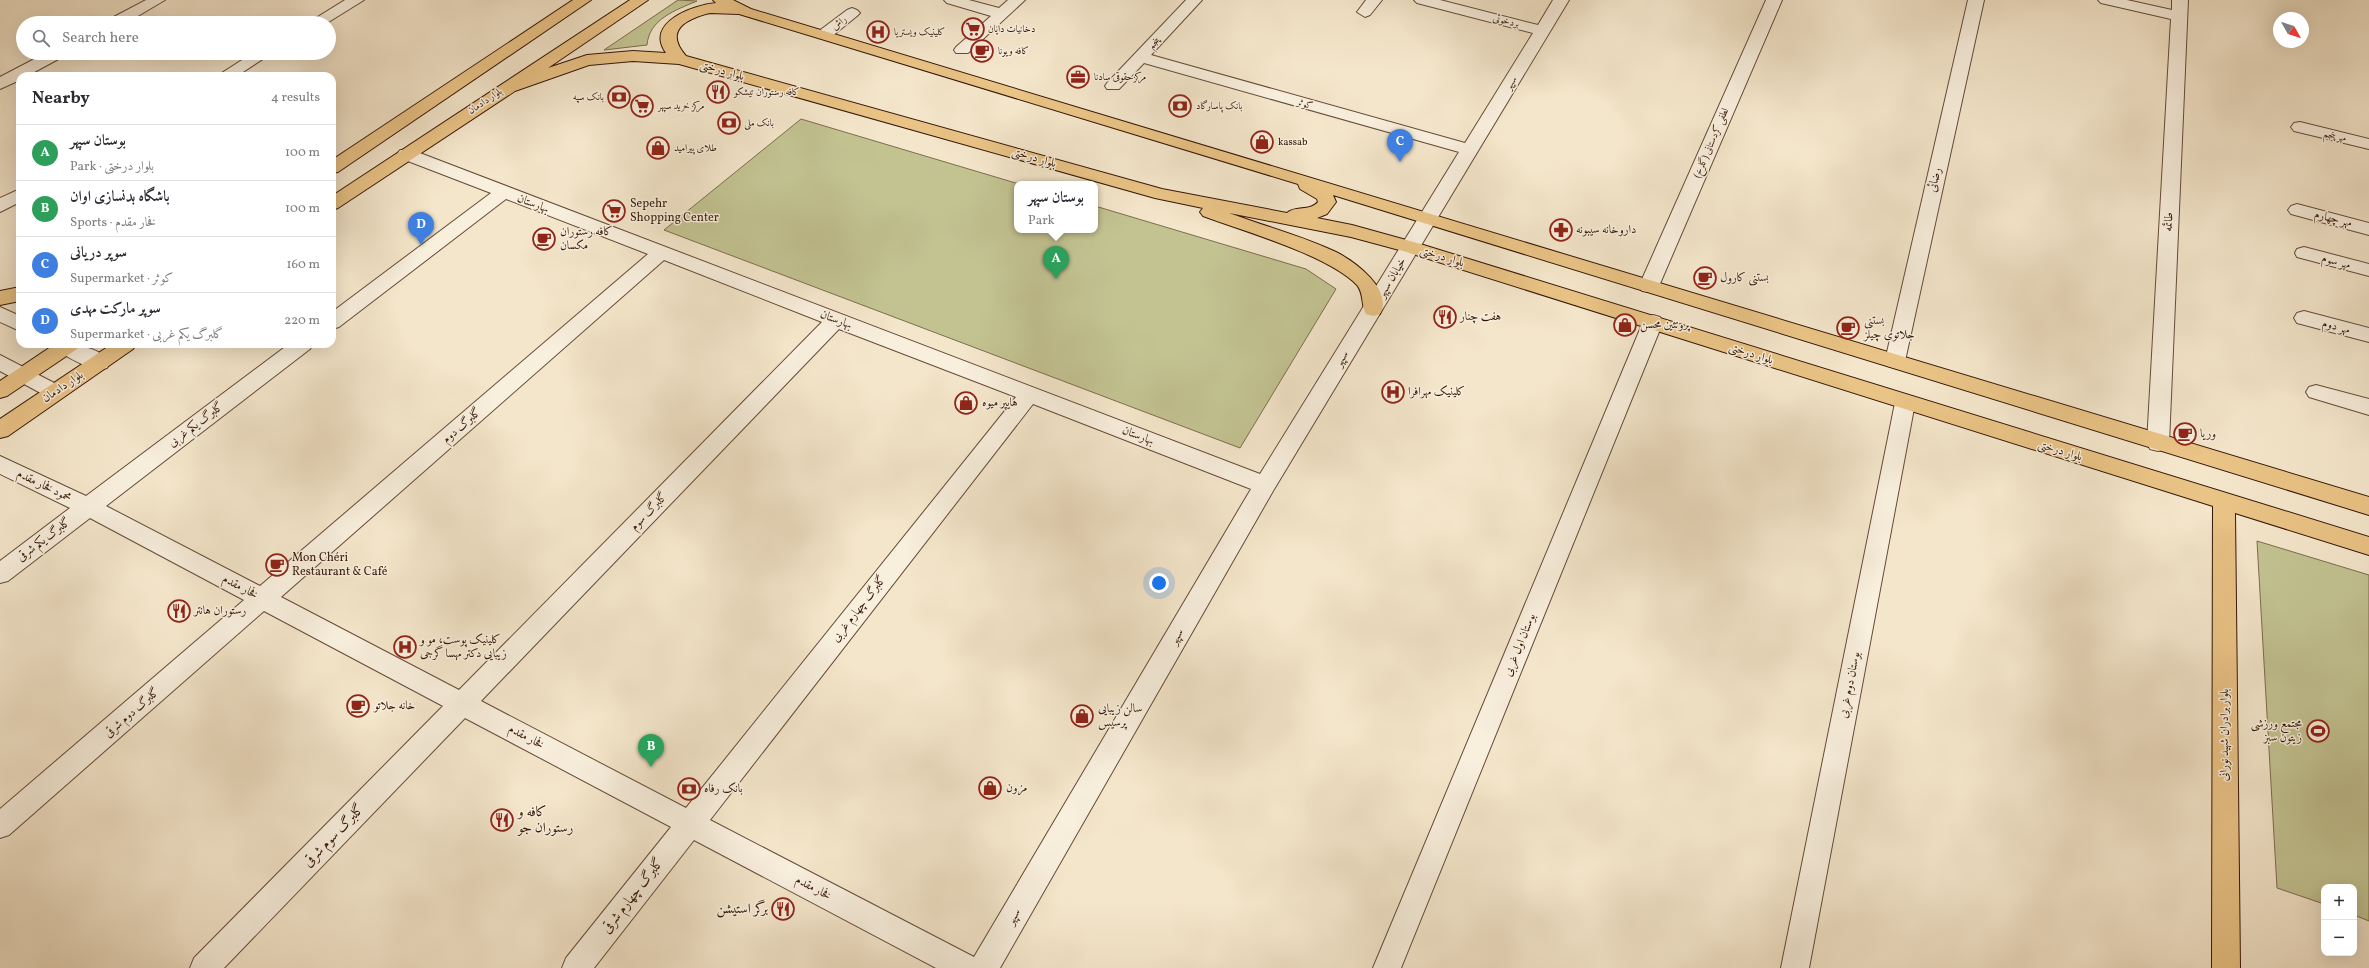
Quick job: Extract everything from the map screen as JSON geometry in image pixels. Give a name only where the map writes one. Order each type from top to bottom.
[{"type":"main road","points":[[336,165],[583,0]]},
{"type":"main road","name":"بلوار دادمان","points":[[336,201],[503,89],[640,0]]},
{"type":"main road","points":[[721,0],[746,12]]},
{"type":"main road","points":[[680,59],[669,47],[668,39],[670,31],[678,21],[692,13],[707,9],[716,8],[746,12],[825,34],[1559,259],[1895,360],[2158,443],[2369,506]]},
{"type":"main road","name":"بلوار درختی","points":[[503,89],[587,60],[633,56],[680,59],[1161,194],[1352,231],[1410,247],[1545,287],[1905,403],[2369,546]]},
{"type":"main road","points":[[1270,214],[1316,214],[1324,209],[1327,202],[1325,196],[1314,189],[1282,174]]},
{"type":"main road","points":[[1161,194],[1330,257],[1364,281],[1370,293],[1373,309]]},
{"type":"main road","points":[[1545,287],[1559,259]]},
{"type":"main road","points":[[0,298],[16,295]]},
{"type":"main road","points":[[0,391],[61,348]]},
{"type":"main road","name":"بلوار دادمان","points":[[0,430],[121,348]]},
{"type":"main road","name":"بلوار برادران شهید نورانی","points":[[2224,502],[2226,968]]},
{"type":"street","points":[[127,16],[157,0]]},
{"type":"street","points":[[328,16],[356,0]]},
{"type":"street","points":[[952,0],[1002,14]]},
{"type":"street","points":[[962,50],[1017,0]]},
{"type":"street","name":"پنجم","points":[[1113,86],[1194,0]]},
{"type":"street","points":[[1365,12],[1374,0]]},
{"type":"street","name":"بردخوئی","points":[[1422,0],[1543,31]]},
{"type":"street","name":"سپهر","points":[[1410,247],[1561,0]]},
{"type":"street","name":"لطفی کردستانی (گلرخ)","points":[[1649,286],[1774,0]]},
{"type":"street","name":"رضائی","points":[[1895,360],[1976,0]]},
{"type":"street","points":[[2106,0],[2180,8]]},
{"type":"street","name":"طائمه","points":[[2158,443],[2180,8]]},
{"type":"street","name":"راش","points":[[825,34],[852,13]]},
{"type":"street","name":"کوثر","points":[[1141,57],[1470,150]]},
{"type":"street","points":[[22,72],[45,60]]},
{"type":"street","points":[[232,72],[252,60]]},
{"type":"street","points":[[0,84],[16,75]]},
{"type":"street","name":"مهر پنجم","points":[[2300,127],[2369,144]]},
{"type":"street","name":"بهارستان","points":[[406,154],[503,193],[1265,485]]},
{"type":"street","points":[[336,319],[503,193]]},
{"type":"street","points":[[0,206],[16,197]]},
{"type":"street","name":"مهر چهارم","points":[[2297,210],[2369,229]]},
{"type":"street","name":"خیابان سپهر","points":[[1373,309],[1410,247]]},
{"type":"street","name":"گلبرگ دوم","points":[[264,599],[661,253]]},
{"type":"street","name":"مهر سوم","points":[[2304,253],[2369,270]]},
{"type":"street","name":"سپهر","points":[[984,968],[1265,485],[1373,309]]},
{"type":"street","points":[[0,314],[16,322]]},
{"type":"street","name":"مهر دوم","points":[[2304,318],[2369,336]]},
{"type":"street","name":"گلبرگ سوم","points":[[463,704],[836,320]]},
{"type":"street","name":"بوستان اول غربی","points":[[1387,968],[1653,322]]},
{"type":"street","points":[[71,348],[100,363]]},
{"type":"street","name":"گلبرگ یکم غربی","points":[[88,507],[298,348]]},
{"type":"street","points":[[0,362],[54,392]]},
{"type":"street","points":[[2316,392],[2369,408]]},
{"type":"street","name":"گلبرگ چهارم غربی","points":[[689,823],[1029,395]]},
{"type":"street","name":"بوستان دوم غربی","points":[[1795,968],[1905,403]]},
{"type":"street","name":"محمود فخار مقدم","points":[[0,464],[88,507]]},
{"type":"street","name":"فخار مقدم","points":[[88,507],[964,968]]},
{"type":"street","name":"گلبرگ یکم شرقی","points":[[0,574],[88,507]]},
{"type":"street","name":"گلبرگ دوم شرقی","points":[[0,826],[264,599]]},
{"type":"street","name":"گلبرگ سوم شرقی","points":[[204,968],[463,704]]},
{"type":"street","name":"گلبرگ چهارم شرقی","points":[[576,968],[689,823]]},
{"type":"green space","points":[[678,0],[697,1],[672,12],[658,22],[649,36],[647,45],[604,50]]},
{"type":"green space","points":[[801,119],[1014,183],[1014,233],[1098,233],[1098,207],[1306,269],[1336,289],[1240,448],[664,230]]},
{"type":"green space","name":"مجتمع ورزشی زیتون سبز","points":[[2257,541],[2369,575],[2369,921],[2357,916],[2357,884],[2321,884],[2321,903],[2277,888]]},
{"type":"place","name":"دخانیات دایان","points":[[973,29]]},
{"type":"place","name":"کلینیک ویستریا","points":[[878,32]]},
{"type":"place","name":"کافه ویونا","points":[[982,51]]},
{"type":"place","name":"مرکزحقوقی سادنا","points":[[1078,77]]},
{"type":"place","name":"کافه رستوران تیشکو","points":[[718,92]]},
{"type":"place","name":"بانک سپه","points":[[619,97]]},
{"type":"place","name":"مرکز خرید سپهر","points":[[642,106]]},
{"type":"place","name":"بانک پاسارگاد","points":[[1180,106]]},
{"type":"place","name":"بانک ملی","points":[[729,123]]},
{"type":"place","name":"kassab","points":[[1262,142]]},
{"type":"place","name":"طلای پیرامید","points":[[658,148]]},
{"type":"place","name":"سوپر دریانی","points":[[1400,162]]},
{"type":"place","name":"Sepehr Shopping Center","points":[[614,211]]},
{"type":"place","name":"داروخانه سیبونه","points":[[1561,230]]},
{"type":"place","name":"کافه رستوران مکسان","points":[[544,239]]},
{"type":"place","name":"سوپر مارکت مهدی","points":[[421,245]]},
{"type":"place","name":"بستنی کارول","points":[[1705,278]]},
{"type":"place","name":"بوستان سپهر","points":[[1056,279]]},
{"type":"place","name":"هفت چنار","points":[[1445,317]]},
{"type":"place","name":"پروتئین محسن","points":[[1625,325]]},
{"type":"place","name":"بستنی جلاتوی چیلز","points":[[1848,328]]},
{"type":"place","name":"کلینیک مهرافرا","points":[[1393,392]]},
{"type":"place","name":"هايپر ميوه","points":[[966,403]]},
{"type":"place","name":"وریا","points":[[2185,434]]},
{"type":"place","name":"Mon Chéri Restaurant & Café","points":[[277,565]]},
{"type":"place","name":"رستوران هانتر","points":[[179,611]]},
{"type":"place","name":"کلینیک پوست، مو و زیبایی دکتر مهسا گرجی","points":[[405,647]]},
{"type":"place","name":"خانه جلاتو","points":[[358,706]]},
{"type":"place","name":"سالن زیبایی پرسیس","points":[[1082,716]]},
{"type":"place","name":"مجتمع ورزشی زیتون سبز","points":[[2318,731]]},
{"type":"place","name":"باشگاه بدنسازی اوان","points":[[651,767]]},
{"type":"place","name":"مزون","points":[[990,788]]},
{"type":"place","name":"بانک رفاه","points":[[689,789]]},
{"type":"place","name":"کافه و رستوران جو","points":[[502,820]]},
{"type":"place","name":"برگر استیشن","points":[[783,909]]}]
